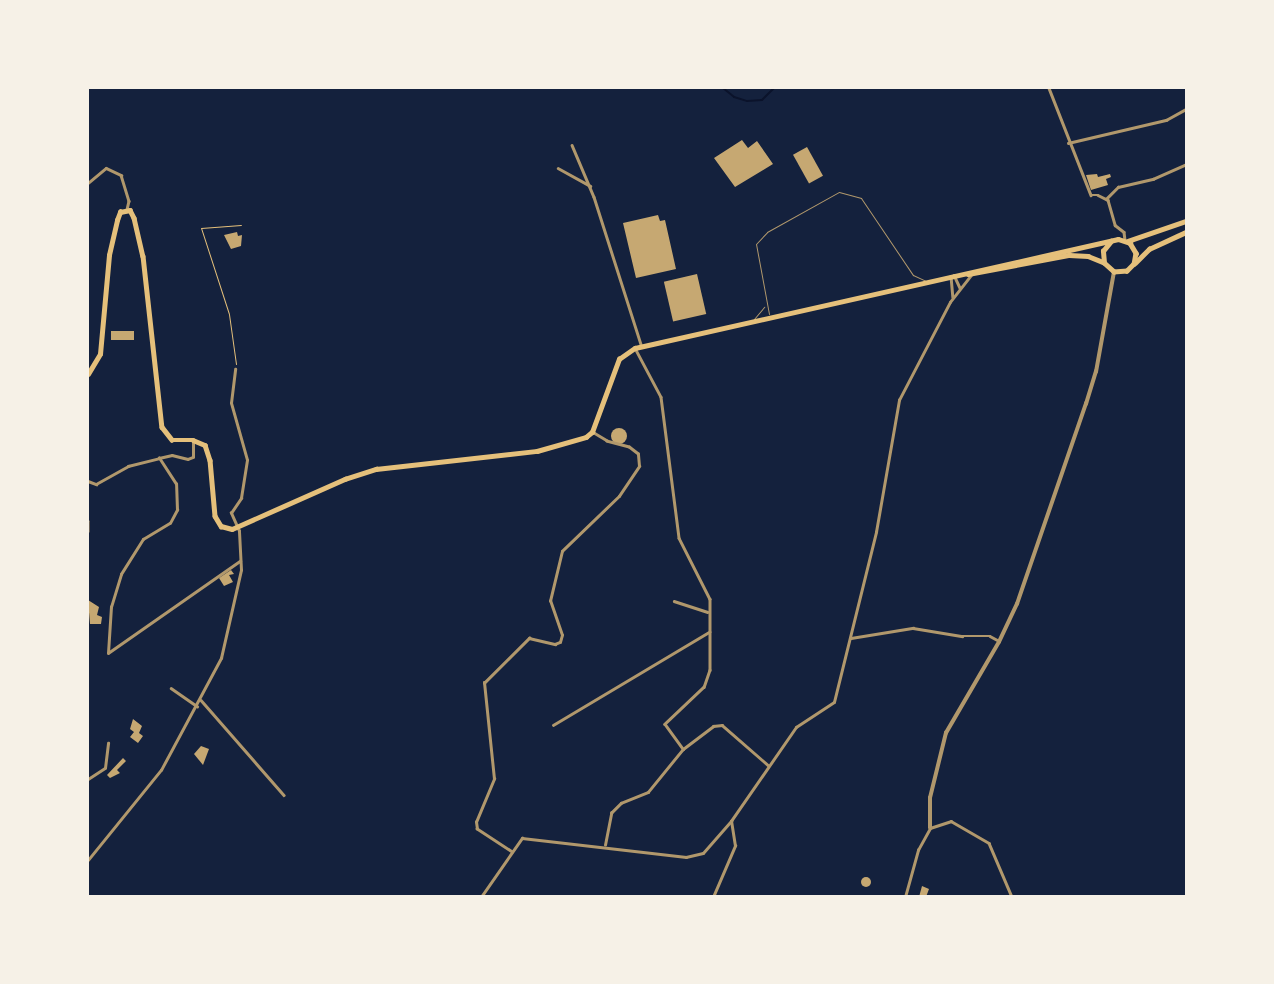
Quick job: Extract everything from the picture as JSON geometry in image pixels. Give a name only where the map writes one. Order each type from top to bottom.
[{"type":"main road","points":[[88,374],[100,354],[109,255],[118,216],[127,210],[133,213],[143,256],[162,427],[172,440],[193,440],[205,446],[209,452],[218,522],[226,528],[238,528],[345,478],[376,469],[537,451],[579,440],[592,432],[619,359],[635,348],[1111,241],[1126,241],[1186,221]]},
{"type":"main road","points":[[955,275],[1069,255],[1088,256],[1104,263],[1114,272],[1127,271],[1149,249],[1186,232]]},
{"type":"main road","points":[[1104,263],[1103,251],[1111,241]]},
{"type":"main road","points":[[1126,241],[1136,253],[1134,264]]},
{"type":"street","points":[[1049,88],[1091,195],[1106,199]]},
{"type":"street","points":[[1069,143],[1166,120],[1186,109]]},
{"type":"street","points":[[572,145],[590,186],[642,347]]},
{"type":"street","points":[[1106,199],[1118,187],[1153,179],[1186,164]]},
{"type":"street","points":[[88,183],[106,168],[121,175],[129,201],[127,210]]},
{"type":"street","points":[[558,168],[590,186]]},
{"type":"street","points":[[1106,199],[1115,225],[1124,232],[1126,241]]},
{"type":"street","points":[[905,897],[918,850],[930,828],[930,798],[946,733],[999,642],[1017,604],[1086,404],[1096,372],[1114,272]]},
{"type":"street","points":[[481,897],[522,838],[605,845],[686,857],[703,853],[731,821],[796,727],[834,702],[876,532],[899,400],[953,297],[972,274]]},
{"type":"street","points":[[955,275],[960,288]]},
{"type":"street","points":[[953,297],[955,275]]},
{"type":"street","points":[[635,348],[661,397],[679,538],[710,599],[710,670],[704,687],[665,724],[683,749]]},
{"type":"street","points":[[88,860],[161,770],[198,706],[221,658],[240,580],[238,528],[231,513],[241,498],[247,457],[231,403],[235,369]]},
{"type":"street","points":[[512,852],[477,830],[476,822],[494,779],[484,683],[529,638],[555,644],[560,642],[562,635],[550,601],[562,551],[619,496],[639,466],[638,454],[629,447],[607,441],[592,432]]},
{"type":"street","points":[[88,481],[96,484],[128,466],[159,458],[193,457],[193,440]]},
{"type":"street","points":[[159,458],[176,484],[177,509],[170,523],[143,539],[121,574],[111,607],[108,653],[241,561]]},
{"type":"street","points":[[88,523],[88,531]]},
{"type":"street","points":[[674,601],[708,612]]},
{"type":"street","points":[[851,638],[913,628],[962,636],[990,636],[999,642]]},
{"type":"street","points":[[553,725],[711,631]]},
{"type":"street","points":[[171,688],[198,706]]},
{"type":"street","points":[[201,700],[284,795]]},
{"type":"street","points":[[605,845],[611,813],[621,803],[648,792],[683,749],[713,726],[722,725],[768,765]]},
{"type":"street","points":[[88,779],[105,768],[108,743]]},
{"type":"street","points":[[713,897],[735,846],[731,821]]},
{"type":"street","points":[[930,828],[951,821],[989,842],[1012,897]]},
{"type":"lane","points":[[772,317],[766,306],[756,243],[767,232],[839,192],[861,198],[913,275],[928,282]]},
{"type":"lane","points":[[751,322],[762,307],[766,306]]},
{"type":"path","points":[[235,369],[237,357],[229,314],[201,228],[241,225]]},
{"type":"building","points":[[742,140],[748,148],[757,141],[773,164],[735,187],[714,158]]},
{"type":"building","points":[[807,147],[823,176],[809,184],[793,155]]},
{"type":"building","points":[[1097,174],[1098,177],[1110,174],[1111,177],[1106,179],[1108,185],[1091,190],[1086,175]]},
{"type":"building","points":[[658,215],[660,221],[665,220],[676,269],[636,278],[623,223]]},
{"type":"building","points":[[237,232],[238,236],[242,235],[241,246],[231,249],[224,235]]},
{"type":"building","points":[[697,274],[706,314],[673,322],[664,282]]},
{"type":"building","points":[[111,331],[134,331],[134,340],[111,340]]},
{"type":"building","points":[[619,428],[627,436],[619,444],[611,436]]},
{"type":"building","points":[[231,570],[234,574],[229,575],[233,582],[224,586],[219,578]]},
{"type":"building","points":[[88,600],[99,607],[97,615],[102,617],[101,624],[90,624]]},
{"type":"building","points":[[133,719],[142,726],[139,733],[143,736],[138,743],[130,737],[134,732],[130,729]]},
{"type":"building","points":[[201,746],[209,749],[203,765],[194,754]]},
{"type":"building","points":[[123,758],[126,761],[117,770],[120,773],[110,778],[107,775]]},
{"type":"building","points":[[866,877],[870,878],[870,886],[866,887],[862,886],[861,882],[862,878]]},
{"type":"building","points":[[922,886],[929,889],[926,897],[919,897]]},
{"type":"waterway","points":[[723,88],[734,97],[747,101],[762,100],[774,88]]}]
